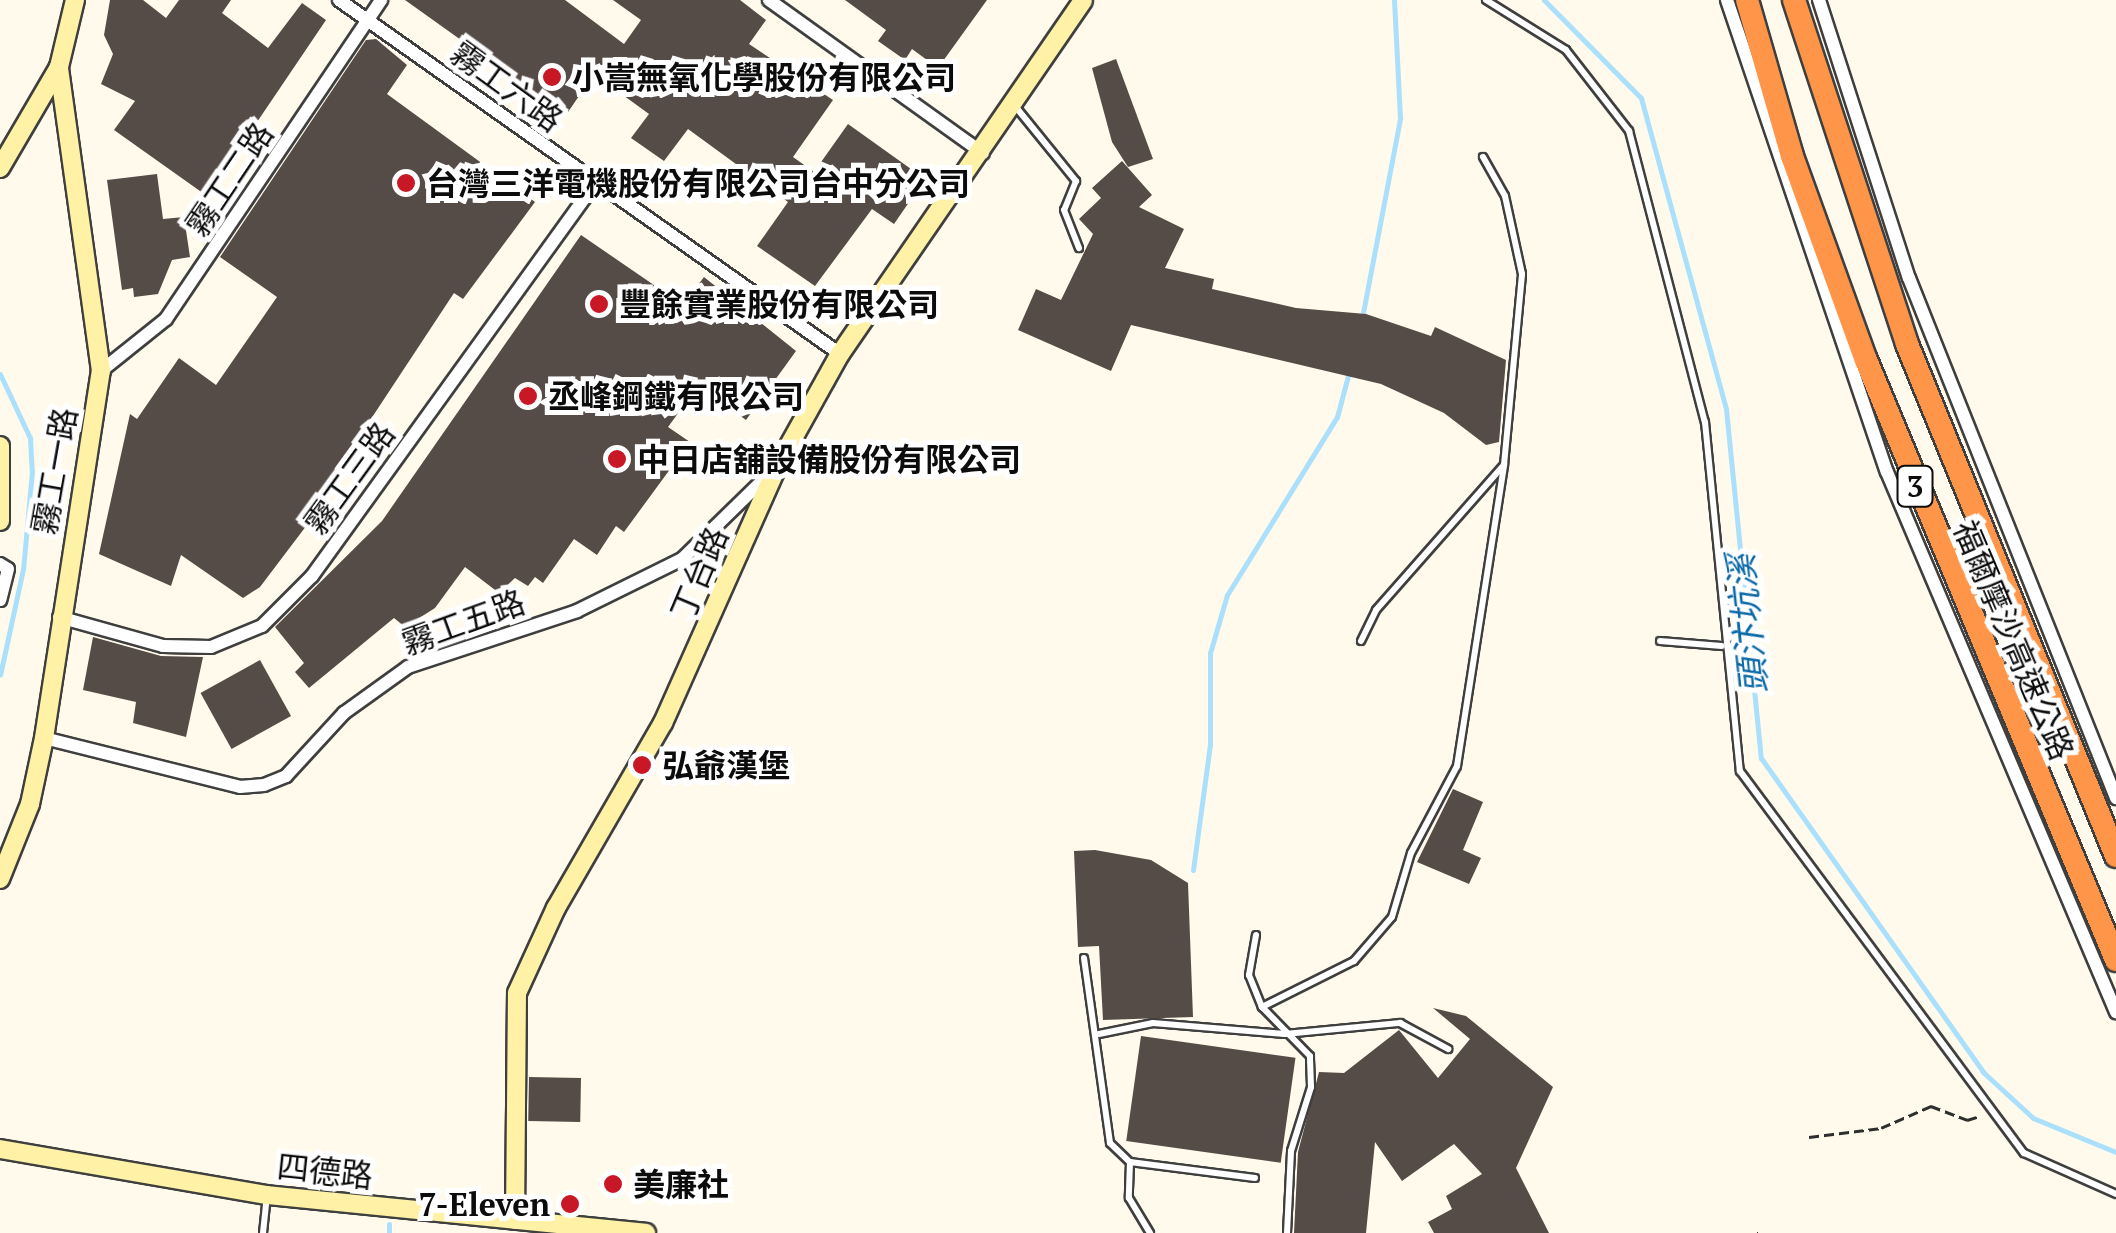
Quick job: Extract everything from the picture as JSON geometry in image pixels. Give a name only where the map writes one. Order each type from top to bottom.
[{"type":"highway","name":"福爾摩沙高速公路","points":[[1748,0],[1792,156],[1866,360],[2116,960]]},
{"type":"highway","name":"福爾摩沙高速公路","points":[[1794,0],[1907,344],[2116,856]]},
{"type":"street","points":[[0,168],[58,68],[74,0]]},
{"type":"street","name":"霧工六路","points":[[339,0],[840,354]]},
{"type":"street","name":"霧工二路","points":[[102,371],[166,319],[381,0]]},
{"type":"street","points":[[769,0],[983,153]]},
{"type":"street","name":"丁台路","points":[[515,1220],[518,994],[556,908],[663,723],[776,467],[840,354],[983,153],[1083,0]]},
{"type":"street","points":[[1727,0],[1887,472],[2116,1012]]},
{"type":"street","points":[[1819,0],[1909,278],[2116,798]]},
{"type":"street","name":"霧工一路","points":[[0,878],[30,804],[44,738],[59,616],[102,371],[58,68]]},
{"type":"street","name":"霧工三路","points":[[59,616],[164,646],[211,647],[262,626],[312,576],[595,183]]},
{"type":"street","points":[[0,446],[0,521]]},
{"type":"street","name":"霧工五路","points":[[44,738],[240,786],[264,785],[286,776],[344,713],[408,667],[577,611],[682,559],[776,467]]},
{"type":"street","points":[[0,564],[8,569],[0,600]]},
{"type":"street","name":"四德路","points":[[0,1149],[267,1196],[646,1233]]},
{"type":"lane","points":[[1486,0],[1566,50],[1629,132],[1706,422],[1722,646],[1740,771],[2024,1153],[2116,1194]]},
{"type":"lane","points":[[1014,105],[1076,182],[1064,210],[1079,248]]},
{"type":"lane","points":[[1262,1007],[1354,961],[1392,918],[1411,853],[1457,766],[1504,466],[1522,274],[1505,196],[1483,157]]},
{"type":"lane","points":[[1361,641],[1376,610],[1504,466]]},
{"type":"lane","points":[[1660,641],[1722,646]]},
{"type":"lane","points":[[1256,935],[1249,975],[1262,1007],[1310,1056],[1311,1087],[1290,1151],[1286,1233]]},
{"type":"lane","points":[[1084,958],[1099,1034],[1110,1143],[1130,1162],[1255,1178]]},
{"type":"lane","points":[[1099,1034],[1153,1023],[1285,1034],[1400,1023],[1448,1049]]},
{"type":"lane","points":[[1130,1162],[1129,1198],[1150,1233]]},
{"type":"lane","points":[[264,1233],[267,1196]]},
{"type":"path","points":[[1809,1137],[1881,1128],[1931,1106],[1967,1120],[1991,1112]]},
{"type":"building","points":[[110,0],[143,0],[166,18],[179,0],[231,0],[222,13],[268,48],[302,3],[326,20],[207,196],[114,130],[135,101],[101,84],[113,54],[104,35]]},
{"type":"building","points":[[405,0],[565,0],[624,44],[641,20],[613,0],[740,0],[766,20],[749,44],[833,100],[793,157],[814,172],[848,124],[925,179],[894,224],[872,209],[815,286],[757,246],[788,202],[688,129],[664,161],[631,138],[649,114],[594,74],[566,115]]},
{"type":"building","points":[[845,0],[987,0],[938,68],[912,49],[905,60],[878,41],[886,30]]},
{"type":"building","points":[[376,39],[407,65],[387,94],[535,202],[463,299],[454,293],[334,475],[341,480],[260,587],[243,598],[181,555],[171,586],[99,554],[130,414],[137,419],[179,358],[216,385],[277,297],[220,257],[366,40]]},
{"type":"building","points":[[1116,59],[1153,159],[1128,167],[1112,142],[1092,68]]},
{"type":"building","points":[[1122,161],[1152,195],[1139,207],[1184,229],[1165,268],[1214,279],[1212,289],[1296,308],[1366,314],[1431,336],[1435,327],[1506,360],[1499,442],[1486,445],[1444,413],[1381,384],[1131,325],[1111,371],[1018,330],[1036,289],[1061,300],[1093,234],[1079,219],[1101,198],[1092,188]]},
{"type":"building","points":[[157,174],[163,219],[184,217],[190,257],[172,260],[158,294],[134,297],[133,288],[122,290],[107,180]]},
{"type":"building","points":[[581,235],[683,305],[704,277],[796,351],[746,420],[698,386],[668,427],[690,442],[624,532],[616,526],[597,555],[574,539],[543,583],[535,577],[528,586],[515,578],[499,593],[465,567],[435,608],[405,627],[394,618],[309,688],[295,672],[304,663],[275,627],[382,521]]},
{"type":"building","points":[[93,637],[161,656],[203,657],[186,737],[133,723],[136,702],[83,690]]},
{"type":"building","points":[[260,660],[291,716],[232,749],[201,693]]},
{"type":"building","points":[[1453,789],[1483,802],[1463,850],[1481,858],[1469,884],[1417,862]]},
{"type":"building","points":[[1095,850],[1151,860],[1188,883],[1193,1017],[1103,1020],[1099,946],[1078,947],[1074,851]]},
{"type":"building","points":[[1433,1008],[1466,1016],[1553,1087],[1516,1168],[1549,1233],[1434,1233],[1428,1222],[1452,1209],[1446,1196],[1482,1174],[1454,1144],[1402,1181],[1375,1142],[1366,1233],[1294,1233],[1298,1152],[1319,1072],[1344,1073],[1399,1030],[1438,1078],[1470,1039]]},
{"type":"building","points":[[1141,1036],[1295,1058],[1281,1163],[1126,1141]]},
{"type":"building","points":[[529,1077],[581,1078],[580,1122],[528,1121]]},
{"type":"waterway","points":[[1362,318],[1400,118],[1394,0]]},
{"type":"waterway","name":"頭汴坑溪","points":[[1544,0],[1641,98],[1726,409],[1761,758],[1983,1072],[2033,1118],[2116,1152]]},
{"type":"waterway","points":[[1193,870],[1210,745],[1210,653],[1227,595],[1337,417],[1349,372]]},
{"type":"waterway","points":[[0,374],[30,438],[32,471],[23,569],[0,675]]},
{"type":"waterway","points":[[389,1224],[389,1233]]},
{"type":"place","name":"小嵩無氧化學股份有限公司","points":[[552,77]]},
{"type":"place","name":"台灣三洋電機股份有限公司台中分公司","points":[[406,183]]},
{"type":"place","name":"豐餘實業股份有限公司","points":[[599,304]]},
{"type":"place","name":"丞峰鋼鐵有限公司","points":[[528,396]]},
{"type":"place","name":"中日店舖設備股份有限公司","points":[[617,459]]},
{"type":"place","name":"弘爺漢堡","points":[[642,765]]},
{"type":"place","name":"美廉社","points":[[613,1184]]},
{"type":"place","name":"7-Eleven","points":[[570,1204]]}]
